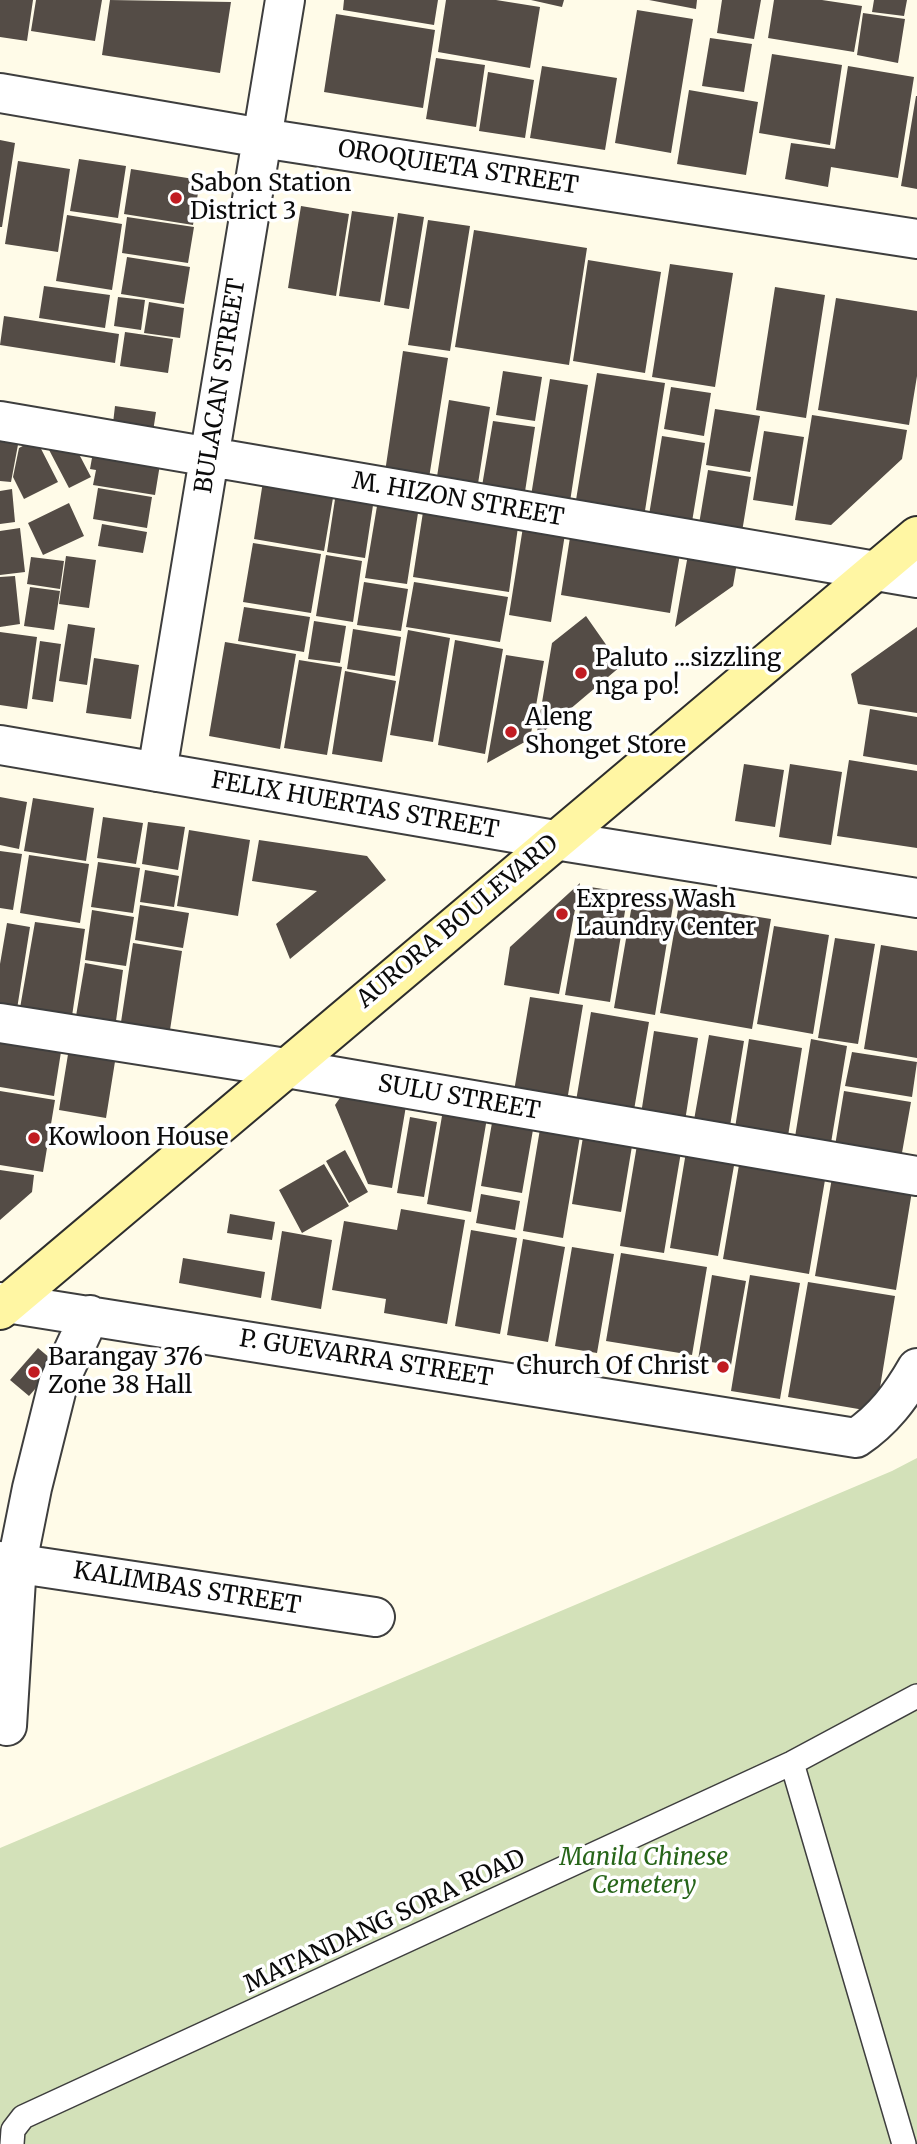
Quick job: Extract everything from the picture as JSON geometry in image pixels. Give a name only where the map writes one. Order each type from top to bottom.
[{"type":"main road","name":"AURORA BOULEVARD","points":[[3,1305],[917,536]]},
{"type":"street","name":"BULACAN STREET","points":[[157,772],[285,0]]},
{"type":"street","name":"OROQUIETA STREET","points":[[0,93],[262,138],[917,239]]},
{"type":"street","name":"M. HIZON STREET","points":[[0,421],[917,578]]},
{"type":"street","name":"FELIX HUERTAS STREET","points":[[0,745],[555,840],[917,898]]},
{"type":"street","name":"SULU STREET","points":[[0,1023],[286,1068],[917,1176]]},
{"type":"street","name":"P. GUEVARRA STREET","points":[[3,1305],[90,1315],[856,1438],[871,1428],[893,1405],[917,1368]]},
{"type":"street","points":[[7,1726],[9,1562],[58,1384],[90,1315]]},
{"type":"street","name":"KALIMBAS STREET","points":[[9,1562],[375,1618]]},
{"type":"lane","name":"MATANDANG SORA ROAD","points":[[12,2144],[13,2130],[23,2117],[792,1763],[917,1696]]},
{"type":"lane","points":[[792,1763],[904,2144]]},
{"type":"green space","name":"Manila Chinese Cemetery","points":[[917,1458],[917,2144],[0,2144],[0,1848],[892,1471]]},
{"type":"building","points":[[0,0],[33,0],[27,41],[0,37]]},
{"type":"building","points":[[36,0],[102,0],[95,41],[31,31]]},
{"type":"building","points":[[110,0],[231,2],[220,73],[102,55]]},
{"type":"building","points":[[344,0],[438,0],[434,25],[343,10]]},
{"type":"building","points":[[446,0],[496,0],[540,7],[530,68],[438,52]]},
{"type":"building","points":[[531,0],[564,0],[562,7]]},
{"type":"building","points":[[649,0],[697,0],[696,9]]},
{"type":"building","points":[[722,0],[761,0],[754,39],[717,33]]},
{"type":"building","points":[[774,0],[822,0],[862,6],[854,52],[768,38]]},
{"type":"building","points":[[874,0],[907,0],[904,16],[872,12]]},
{"type":"building","points":[[637,10],[693,19],[671,153],[615,143]]},
{"type":"building","points":[[863,13],[905,19],[898,63],[857,55]]},
{"type":"building","points":[[336,14],[435,30],[423,108],[324,92]]},
{"type":"building","points":[[710,38],[752,44],[744,92],[702,86]]},
{"type":"building","points":[[772,54],[842,65],[830,145],[759,133]]},
{"type":"building","points":[[436,58],[485,65],[476,127],[426,119]]},
{"type":"building","points":[[542,66],[617,78],[605,150],[530,138]]},
{"type":"building","points":[[848,66],[914,77],[898,178],[831,167],[828,187],[785,179],[791,143],[835,149]]},
{"type":"building","points":[[488,72],[534,80],[525,138],[479,131]]},
{"type":"building","points":[[689,90],[758,102],[746,175],[677,164]]},
{"type":"building","points":[[917,96],[917,189],[901,186]]},
{"type":"building","points":[[0,140],[15,143],[2,227],[0,227]]},
{"type":"building","points":[[79,159],[126,166],[118,218],[70,211]]},
{"type":"building","points":[[18,161],[70,169],[58,252],[5,244]]},
{"type":"building","points":[[131,169],[200,180],[193,225],[124,214]]},
{"type":"building","points":[[301,206],[349,214],[336,296],[288,288]]},
{"type":"building","points":[[352,211],[394,217],[380,302],[339,296]]},
{"type":"building","points":[[398,213],[424,217],[409,309],[384,305]]},
{"type":"building","points":[[67,215],[122,224],[112,290],[56,281]]},
{"type":"building","points":[[127,217],[194,227],[188,263],[122,253]]},
{"type":"building","points":[[428,220],[470,226],[450,351],[408,345]]},
{"type":"building","points":[[474,230],[587,248],[569,365],[455,347]]},
{"type":"building","points":[[127,257],[190,267],[184,304],[121,294]]},
{"type":"building","points":[[588,260],[661,272],[645,373],[573,361]]},
{"type":"building","points":[[670,264],[733,273],[715,387],[652,377]]},
{"type":"building","points":[[44,286],[110,295],[105,328],[39,318]]},
{"type":"building","points":[[775,287],[825,295],[806,418],[756,410]]},
{"type":"building","points":[[118,297],[145,300],[141,330],[114,326]]},
{"type":"building","points":[[836,298],[917,311],[917,376],[909,425],[818,410]]},
{"type":"building","points":[[149,302],[184,308],[180,338],[144,333]]},
{"type":"building","points":[[4,316],[119,334],[115,363],[0,345]]},
{"type":"building","points":[[125,332],[173,339],[168,373],[120,366]]},
{"type":"building","points":[[403,351],[448,358],[429,478],[385,472]]},
{"type":"building","points":[[503,371],[542,377],[535,421],[496,415]]},
{"type":"building","points":[[597,373],[665,383],[644,517],[575,506]]},
{"type":"building","points":[[550,379],[588,385],[569,508],[530,502]]},
{"type":"building","points":[[671,387],[711,393],[704,436],[664,429]]},
{"type":"building","points":[[449,400],[490,407],[477,490],[436,483]]},
{"type":"building","points":[[115,406],[156,412],[152,438],[112,432]]},
{"type":"building","points":[[715,409],[760,416],[750,472],[706,465]]},
{"type":"building","points":[[812,415],[907,430],[902,459],[831,525],[795,520]]},
{"type":"building","points":[[493,421],[535,427],[524,498],[481,492]]},
{"type":"building","points":[[0,431],[20,434],[11,482],[0,481]]},
{"type":"building","points":[[764,431],[804,437],[793,506],[753,500]]},
{"type":"building","points":[[69,435],[91,477],[69,488],[47,446]]},
{"type":"building","points":[[662,436],[705,443],[691,528],[648,521]]},
{"type":"building","points":[[36,439],[58,482],[24,499],[13,477],[19,448]]},
{"type":"building","points":[[95,441],[162,452],[155,495],[93,485],[96,470],[90,469]]},
{"type":"building","points":[[708,470],[751,477],[741,538],[698,530]]},
{"type":"building","points":[[264,475],[335,486],[324,551],[254,539]]},
{"type":"building","points":[[337,486],[375,492],[365,558],[327,552]]},
{"type":"building","points":[[98,488],[152,497],[147,528],[93,519]]},
{"type":"building","points":[[12,489],[15,522],[0,524],[0,491]]},
{"type":"building","points":[[69,503],[84,536],[43,555],[28,523]]},
{"type":"building","points":[[377,506],[418,513],[407,584],[365,578]]},
{"type":"building","points":[[423,512],[518,527],[509,592],[413,577]]},
{"type":"building","points":[[102,524],[147,532],[143,553],[98,546]]},
{"type":"building","points":[[523,527],[565,534],[551,622],[509,615]]},
{"type":"building","points":[[20,528],[25,572],[0,575],[0,531]]},
{"type":"building","points":[[571,531],[681,548],[670,613],[561,595]]},
{"type":"building","points":[[253,543],[321,554],[311,613],[243,602]]},
{"type":"building","points":[[689,549],[738,557],[733,586],[675,627]]},
{"type":"building","points":[[326,555],[362,561],[353,622],[316,616]]},
{"type":"building","points":[[66,556],[96,560],[89,608],[59,604]]},
{"type":"building","points":[[31,557],[64,561],[60,589],[27,584]]},
{"type":"building","points":[[15,576],[20,624],[0,627],[0,577]]},
{"type":"building","points":[[364,582],[408,589],[401,631],[357,625]]},
{"type":"building","points":[[414,582],[508,597],[500,642],[406,627]]},
{"type":"building","points":[[30,587],[60,591],[54,630],[24,626]]},
{"type":"building","points":[[244,607],[310,617],[304,652],[238,641]]},
{"type":"building","points":[[586,616],[621,666],[536,738],[552,643]]},
{"type":"building","points":[[314,621],[346,626],[340,663],[308,659]]},
{"type":"building","points":[[68,624],[95,628],[87,685],[59,681]]},
{"type":"building","points":[[917,627],[917,713],[858,704],[851,674]]},
{"type":"building","points":[[353,629],[401,637],[395,676],[347,669]]},
{"type":"building","points":[[408,630],[450,638],[433,742],[390,735]]},
{"type":"building","points":[[0,632],[37,637],[27,709],[0,705]]},
{"type":"building","points":[[455,640],[503,649],[485,754],[438,745]]},
{"type":"building","points":[[40,641],[61,644],[53,702],[32,699]]},
{"type":"building","points":[[225,642],[296,654],[280,749],[209,736]]},
{"type":"building","points":[[506,655],[544,661],[530,739],[487,763]]},
{"type":"building","points":[[94,658],[139,665],[131,719],[86,713]]},
{"type":"building","points":[[299,660],[342,667],[327,755],[284,748]]},
{"type":"building","points":[[345,671],[396,681],[382,762],[332,754]]},
{"type":"building","points":[[870,709],[917,717],[917,765],[863,756]]},
{"type":"building","points":[[849,760],[917,771],[917,848],[837,836]]},
{"type":"building","points":[[744,764],[784,770],[775,827],[735,821]]},
{"type":"building","points":[[790,764],[842,772],[831,845],[779,837]]},
{"type":"building","points":[[0,797],[27,802],[19,849],[0,845]]},
{"type":"building","points":[[33,798],[94,808],[86,861],[24,851]]},
{"type":"building","points":[[103,817],[143,823],[136,864],[97,858]]},
{"type":"building","points":[[148,822],[185,827],[178,870],[142,864]]},
{"type":"building","points":[[189,830],[250,840],[238,916],[177,906]]},
{"type":"building","points":[[259,840],[367,856],[386,880],[290,959],[276,924],[317,891],[252,881]]},
{"type":"building","points":[[0,851],[22,854],[13,910],[0,908]]},
{"type":"building","points":[[29,855],[89,864],[80,923],[20,913]]},
{"type":"building","points":[[98,862],[140,868],[133,913],[91,907]]},
{"type":"building","points":[[145,870],[179,876],[174,907],[140,902]]},
{"type":"building","points":[[580,883],[559,994],[504,985],[510,947]]},
{"type":"building","points":[[584,886],[628,893],[610,1002],[565,995]]},
{"type":"building","points":[[634,893],[674,899],[655,1015],[614,1008]]},
{"type":"building","points":[[679,904],[771,919],[752,1029],[660,1013]]},
{"type":"building","points":[[140,905],[189,913],[183,948],[135,940]]},
{"type":"building","points":[[92,910],[134,917],[126,966],[85,960]]},
{"type":"building","points":[[35,922],[85,929],[72,1016],[20,1008]]},
{"type":"building","points":[[7,923],[30,927],[17,1009],[0,1006],[0,964]]},
{"type":"building","points":[[774,926],[829,935],[813,1034],[757,1024]]},
{"type":"building","points":[[835,938],[875,944],[858,1044],[818,1038]]},
{"type":"building","points":[[133,943],[182,951],[170,1030],[121,1022]]},
{"type":"building","points":[[881,945],[917,951],[917,1058],[864,1049]]},
{"type":"building","points":[[85,963],[123,970],[115,1028],[75,1022]]},
{"type":"building","points":[[530,997],[583,1005],[566,1107],[513,1097]]},
{"type":"building","points":[[591,1012],[649,1022],[634,1110],[576,1101]]},
{"type":"building","points":[[0,1023],[64,1033],[54,1096],[0,1087]]},
{"type":"building","points":[[654,1031],[698,1038],[685,1121],[641,1114]]},
{"type":"building","points":[[709,1035],[744,1041],[730,1126],[694,1120]]},
{"type":"building","points":[[749,1039],[802,1048],[788,1136],[735,1128]]},
{"type":"building","points":[[811,1039],[847,1046],[830,1149],[794,1143]]},
{"type":"building","points":[[70,1042],[117,1049],[106,1118],[59,1110]]},
{"type":"building","points":[[852,1052],[917,1062],[912,1097],[845,1086]]},
{"type":"building","points":[[0,1091],[55,1100],[43,1172],[0,1165]]},
{"type":"building","points":[[844,1091],[911,1102],[900,1164],[834,1152]]},
{"type":"building","points":[[342,1095],[406,1106],[392,1188],[368,1184],[335,1105]]},
{"type":"building","points":[[443,1110],[487,1118],[471,1212],[427,1204]]},
{"type":"building","points":[[410,1117],[437,1122],[424,1197],[397,1193]]},
{"type":"building","points":[[493,1117],[534,1124],[522,1193],[481,1186]]},
{"type":"building","points":[[540,1129],[580,1136],[563,1238],[523,1231]]},
{"type":"building","points":[[583,1137],[632,1146],[621,1212],[572,1204]]},
{"type":"building","points":[[637,1145],[681,1152],[664,1253],[620,1246]]},
{"type":"building","points":[[345,1150],[368,1192],[349,1203],[326,1161]]},
{"type":"building","points":[[686,1152],[735,1160],[718,1256],[670,1248]]},
{"type":"building","points":[[740,1159],[826,1174],[809,1274],[723,1259]]},
{"type":"building","points":[[324,1164],[349,1206],[302,1233],[279,1190]]},
{"type":"building","points":[[0,1170],[34,1175],[32,1192],[0,1220]]},
{"type":"building","points":[[833,1172],[913,1185],[896,1290],[815,1276]]},
{"type":"building","points":[[481,1194],[520,1201],[515,1230],[476,1223]]},
{"type":"building","points":[[401,1209],[465,1220],[447,1324],[384,1313],[386,1299],[332,1290],[344,1221],[397,1230]]},
{"type":"building","points":[[230,1214],[275,1222],[272,1240],[227,1233]]},
{"type":"building","points":[[471,1230],[517,1238],[500,1334],[455,1326]]},
{"type":"building","points":[[282,1231],[332,1240],[321,1309],[271,1300]]},
{"type":"building","points":[[523,1239],[565,1247],[548,1342],[507,1335]]},
{"type":"building","points":[[572,1247],[614,1254],[597,1353],[555,1346]]},
{"type":"building","points":[[621,1253],[707,1267],[692,1355],[606,1341]]},
{"type":"building","points":[[183,1258],[265,1272],[261,1298],[179,1283]]},
{"type":"building","points":[[712,1275],[746,1281],[731,1365],[698,1360]]},
{"type":"building","points":[[750,1275],[800,1283],[780,1399],[731,1391]]},
{"type":"building","points":[[808,1282],[895,1296],[876,1412],[788,1397]]},
{"type":"building","name":"Barangay 376 Zone 38 Hall","points":[[38,1348],[57,1364],[29,1396],[10,1380]]},
{"type":"place","name":"Sabon Station District 3","points":[[176,198]]},
{"type":"place","name":"Paluto ...sizzling nga po!","points":[[581,673]]},
{"type":"place","name":"Aleng Shonget Store","points":[[511,732]]},
{"type":"place","name":"Express Wash Laundry Center","points":[[562,914]]},
{"type":"place","name":"Kowloon House","points":[[34,1138]]},
{"type":"place","name":"Church Of Christ","points":[[723,1367]]},
{"type":"place","name":"Barangay 376 Zone 38 Hall","points":[[34,1372]]}]
